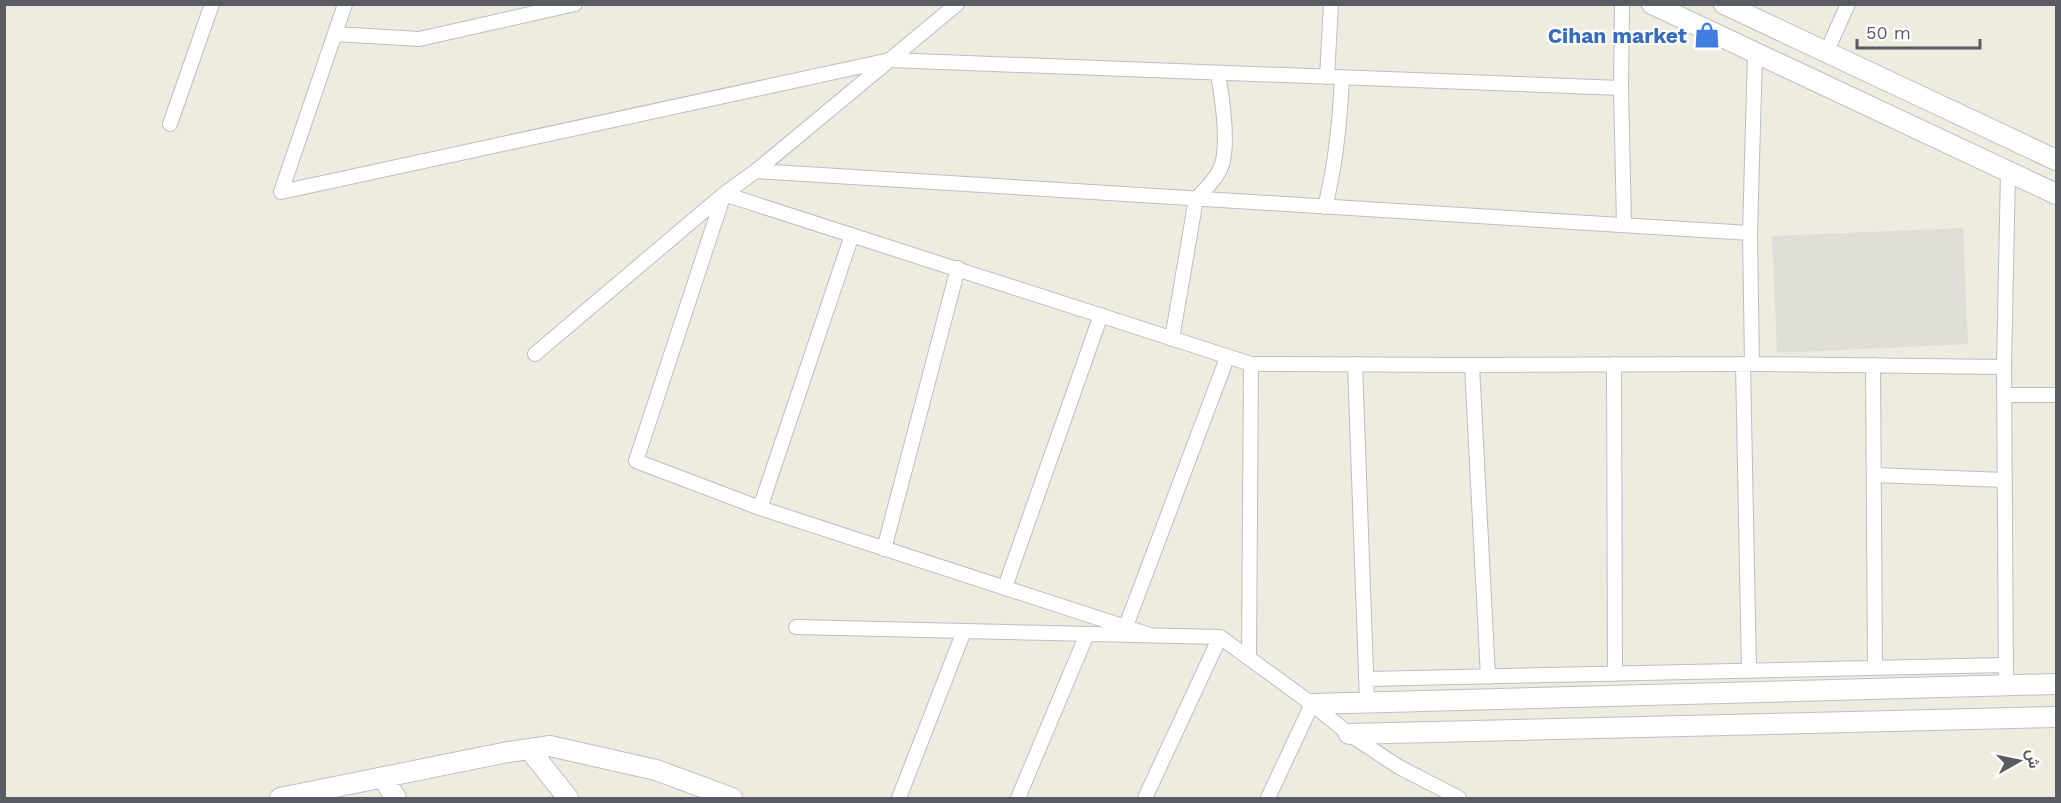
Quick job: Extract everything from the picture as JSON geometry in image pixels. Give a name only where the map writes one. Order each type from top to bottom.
[{"type":"street","points":[[170,124],[213,4]]},
{"type":"street","points":[[345,4],[281,192],[890,60],[1621,88]]},
{"type":"street","points":[[335,34],[419,39],[575,4]]},
{"type":"street","points":[[535,354],[957,4]]},
{"type":"street","points":[[1327,77],[1330,4]]},
{"type":"street","points":[[1622,4],[1624,225]]},
{"type":"street","points":[[1652,4],[2056,194]]},
{"type":"street","points":[[1724,4],[2056,160]]},
{"type":"street","points":[[1826,53],[1848,4]]},
{"type":"street","points":[[1749,671],[1747,364],[1755,52]]},
{"type":"street","points":[[1172,339],[1196,199],[1211,183],[1223,163],[1223,106],[1218,73]]},
{"type":"street","points":[[1324,207],[1334,173],[1340,123],[1342,77]]},
{"type":"street","points":[[756,171],[1750,233]]},
{"type":"street","points":[[2006,686],[2004,367],[2008,171]]},
{"type":"street","points":[[724,195],[958,268],[1251,364],[1747,364],[2004,367]]},
{"type":"street","points":[[724,195],[636,461],[760,508],[1005,587],[1124,631],[1150,635],[1220,637],[1349,734],[1399,767],[1459,798]]},
{"type":"street","points":[[760,508],[852,235]]},
{"type":"street","points":[[884,549],[958,268]]},
{"type":"street","points":[[1005,587],[1101,315]]},
{"type":"street","points":[[1124,631],[1227,358]]},
{"type":"street","points":[[1250,658],[1251,364]]},
{"type":"street","points":[[1355,364],[1367,701]]},
{"type":"street","points":[[1614,364],[1615,674]]},
{"type":"street","points":[[1472,365],[1488,677]]},
{"type":"street","points":[[1873,365],[1875,668]]},
{"type":"street","points":[[2004,395],[2056,395]]},
{"type":"street","points":[[1874,475],[2005,480]]},
{"type":"street","points":[[796,627],[1087,634],[1124,631]]},
{"type":"street","points":[[899,798],[964,631]]},
{"type":"street","points":[[1018,798],[1087,634]]},
{"type":"street","points":[[1145,798],[1220,637]]},
{"type":"street","points":[[1366,680],[2006,665]]},
{"type":"street","points":[[1312,704],[2056,684]]},
{"type":"street","points":[[1268,798],[1312,704]]},
{"type":"street","points":[[1349,734],[2056,717]]},
{"type":"street","points":[[289,798],[550,746],[656,770],[732,798]]},
{"type":"street","points":[[530,749],[568,798]]},
{"type":"street","points":[[383,778],[396,798]]},
{"type":"shaded area","points":[[1963,228],[1968,344],[1777,353],[1772,236]]},
{"type":"place","name":"Cihan market","points":[[1707,35]]}]
